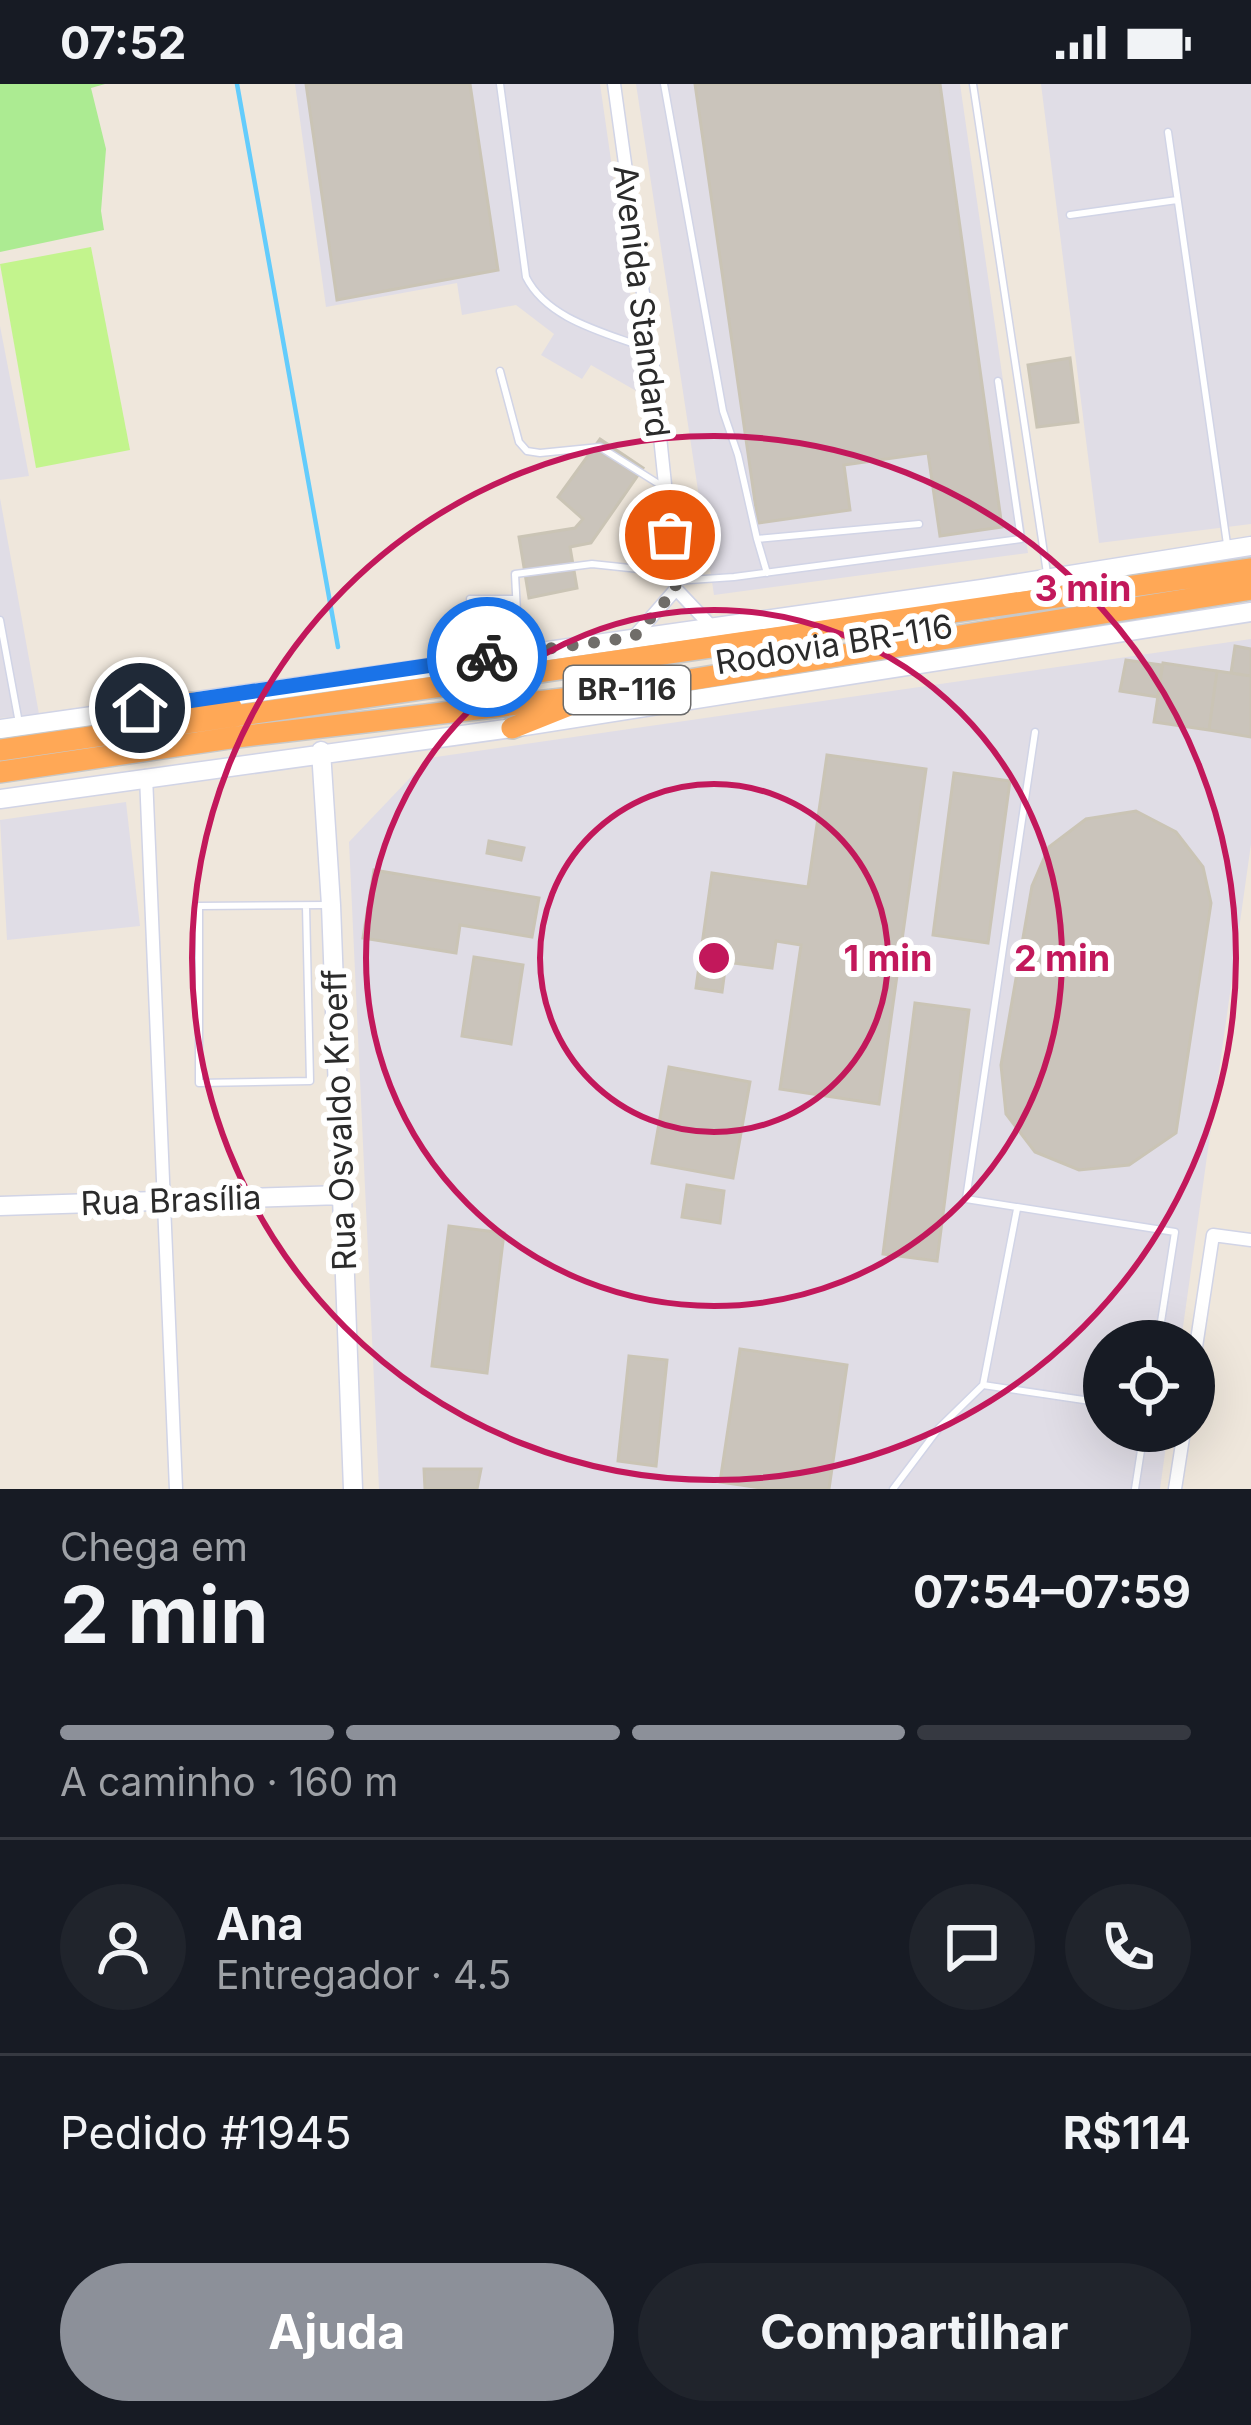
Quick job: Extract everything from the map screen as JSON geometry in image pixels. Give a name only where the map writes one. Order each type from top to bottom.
[{"type":"highway","name":"Rodovia BR-116","points":[[0,749],[1251,569]]},
{"type":"highway","name":"Rodovia BR-116","points":[[0,772],[237,737],[596,694],[1251,589]]},
{"type":"highway","points":[[512,728],[596,694]]},
{"type":"highway","points":[[179,702],[267,711]]},
{"type":"main road","points":[[10,727],[1251,546]]},
{"type":"main road","name":"Rodovia BR-116","points":[[0,799],[512,728],[1251,612]]},
{"type":"main road","name":"Rua Osvaldo Kroeff","points":[[321,752],[353,1489]]},
{"type":"main road","name":"Rua Brasília","points":[[0,1206],[342,1195]]},
{"type":"street","name":"Avenida Standard","points":[[614,84],[651,350],[675,585]]},
{"type":"street","points":[[634,637],[675,585],[711,626]]},
{"type":"street","points":[[146,776],[176,1489]]},
{"type":"street","points":[[1200,1320],[1213,1234],[1251,1240]]},
{"type":"street","points":[[1175,1489],[1181,1452]]},
{"type":"lane","points":[[500,84],[526,277],[536,297],[560,314],[651,350]]},
{"type":"lane","points":[[664,84],[723,411],[767,573]]},
{"type":"lane","points":[[973,84],[1047,579]]},
{"type":"lane","points":[[1168,132],[1228,550]]},
{"type":"lane","points":[[1070,214],[1177,200]]},
{"type":"lane","points":[[500,371],[519,442],[527,451],[600,447],[665,488]]},
{"type":"lane","points":[[519,653],[515,574],[592,564],[639,569],[675,585],[1021,539],[998,381]]},
{"type":"lane","points":[[757,539],[920,524]]},
{"type":"lane","points":[[470,599],[516,598]]},
{"type":"lane","points":[[0,620],[10,727]]},
{"type":"lane","points":[[1034,732],[966,1198],[1175,1232],[1161,1320]]},
{"type":"lane","points":[[306,907],[310,1081],[199,1083],[199,906],[331,905]]},
{"type":"lane","points":[[893,1489],[939,1428],[983,1384],[1017,1209]]},
{"type":"lane","points":[[983,1384],[1083,1400]]},
{"type":"lane","points":[[1136,1489],[1141,1452]]},
{"type":"shaded area","points":[[295,84],[600,84],[645,396],[591,365],[582,379],[541,355],[554,334],[516,305],[462,315],[457,283],[326,307]]},
{"type":"shaded area","points":[[636,84],[960,84],[1028,553],[714,595]]},
{"type":"shaded area","points":[[1041,84],[1251,84],[1251,524],[1099,543]]},
{"type":"shaded area","points":[[0,326],[29,476],[0,480]]},
{"type":"shaded area","points":[[0,498],[39,714],[0,718]]},
{"type":"shaded area","points":[[1251,639],[1251,844],[1184,1320],[1083,1320],[1083,1452],[1165,1452],[1160,1489],[379,1489],[349,842],[429,758]]},
{"type":"shaded area","points":[[126,802],[140,926],[7,940],[0,820]]},
{"type":"green space","points":[[0,84],[105,84],[91,88],[106,149],[104,230],[0,252]]},
{"type":"green space","points":[[91,247],[130,450],[36,468],[0,264]]},
{"type":"building","points":[[306,84],[470,84],[498,270],[337,300]]},
{"type":"building","points":[[695,84],[940,84],[1002,527],[940,536],[928,453],[844,465],[850,510],[758,523]]},
{"type":"building","points":[[1070,358],[1078,422],[1037,427],[1028,365]]},
{"type":"building","points":[[600,439],[643,468],[591,543],[570,547],[577,588],[529,598],[519,537],[575,528],[583,519],[558,497]]},
{"type":"building","points":[[1235,646],[1251,649],[1251,676],[1231,673]]},
{"type":"building","points":[[1126,660],[1162,665],[1158,697],[1120,691]]},
{"type":"building","points":[[1163,663],[1217,671],[1209,730],[1154,722]]},
{"type":"building","points":[[1217,671],[1251,676],[1251,737],[1209,730]]},
{"type":"building","points":[[827,755],[926,769],[879,1104],[780,1089],[801,945],[776,941],[772,968],[726,962],[722,992],[696,988],[712,873],[808,887]]},
{"type":"building","points":[[954,773],[1010,781],[988,943],[933,935]]},
{"type":"building","points":[[1136,811],[1176,832],[1203,867],[1211,903],[1176,1133],[1129,1165],[1079,1170],[1035,1152],[1006,1114],[1001,1065],[1032,886],[1049,847],[1086,819]]},
{"type":"building","points":[[489,841],[524,848],[521,860],[487,853]]},
{"type":"building","points":[[374,870],[539,898],[532,937],[460,925],[456,953],[363,938]]},
{"type":"building","points":[[474,957],[523,965],[511,1044],[462,1036]]},
{"type":"building","points":[[915,1003],[969,1010],[937,1261],[883,1254]]},
{"type":"building","points":[[669,1067],[750,1082],[733,1178],[652,1163]]},
{"type":"building","points":[[687,1185],[724,1191],[720,1223],[682,1217]]},
{"type":"building","points":[[449,1226],[504,1233],[487,1373],[432,1366]]},
{"type":"building","points":[[740,1349],[847,1365],[829,1489],[768,1489],[720,1482]]},
{"type":"building","points":[[629,1356],[667,1360],[656,1466],[618,1461]]},
{"type":"building","points":[[424,1469],[481,1469],[477,1489],[425,1489]]},
{"type":"waterway","points":[[237,84],[338,647]]},
{"type":"way so far","points":[[487,657],[634,637],[676,589],[670,535]]},
{"type":"route","points":[[140,708],[487,657]]}]
